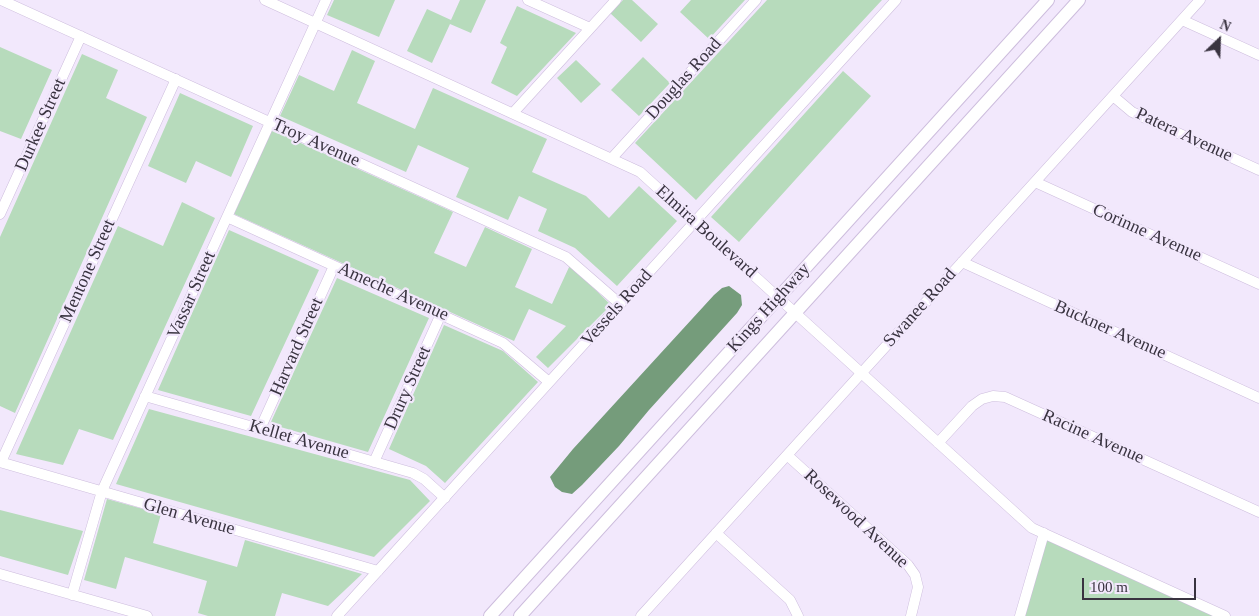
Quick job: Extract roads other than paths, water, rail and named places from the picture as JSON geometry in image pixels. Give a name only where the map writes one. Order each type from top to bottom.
[{"type":"main road","name":"Kings Highway","points":[[490,616],[1048,0]]},
{"type":"main road","name":"Kings Highway","points":[[520,616],[1078,0]]},
{"type":"street","name":"Troy Avenue","points":[[1,0],[566,257],[620,304]]},
{"type":"street","name":"Elmira Boulevard","points":[[264,0],[640,172],[1032,528],[1225,616]]},
{"type":"street","name":"Vassar Street","points":[[72,595],[102,492],[326,0]]},
{"type":"street","points":[[528,0],[590,28]]},
{"type":"street","points":[[513,113],[616,0]]},
{"type":"street","name":"Douglas Road","points":[[612,158],[756,0]]},
{"type":"street","name":"Vessels Road","points":[[337,616],[896,0]]},
{"type":"street","name":"Swanee Road","points":[[641,616],[1200,0]]},
{"type":"street","points":[[1182,20],[1259,55]]},
{"type":"street","name":"Durkee Street","points":[[0,214],[81,36]]},
{"type":"street","name":"Mentone Street","points":[[1,462],[176,79]]},
{"type":"street","name":"Patera Avenue","points":[[1112,96],[1132,112],[1259,170]]},
{"type":"street","name":"Corinne Avenue","points":[[1035,182],[1259,284]]},
{"type":"street","name":"Ameche Avenue","points":[[227,217],[503,342],[550,382]]},
{"type":"street","name":"Buckner Avenue","points":[[962,262],[1259,398]]},
{"type":"street","name":"Harvard Street","points":[[260,429],[334,266]]},
{"type":"street","name":"Drury Street","points":[[374,462],[441,314]]},
{"type":"street","name":"Kellet Avenue","points":[[145,396],[418,476],[445,498]]},
{"type":"street","name":"Racine Avenue","points":[[938,443],[972,406],[982,399],[993,396],[1005,397],[1259,512]]},
{"type":"street","name":"Rosewood Avenue","points":[[787,455],[908,565],[915,575],[918,587],[912,616]]},
{"type":"street","name":"Glen Avenue","points":[[1,462],[378,571]]},
{"type":"street","points":[[716,533],[790,600],[798,616]]},
{"type":"street","points":[[1020,616],[1044,533]]},
{"type":"street","points":[[0,574],[147,616]]}]
